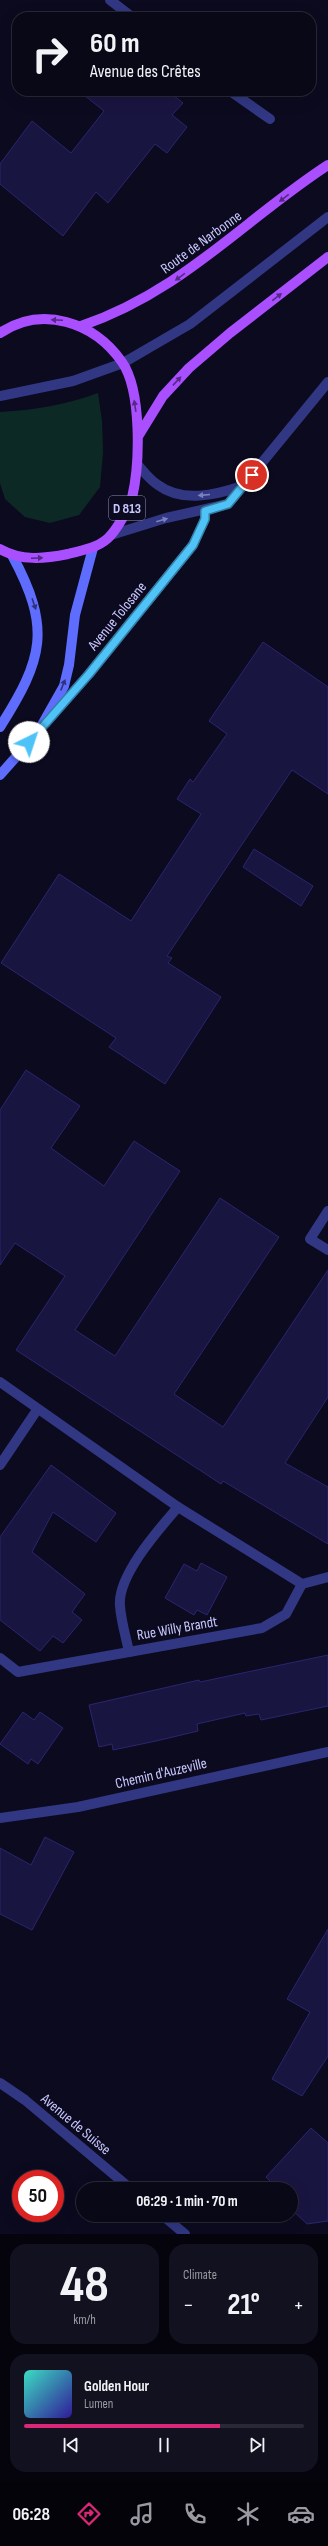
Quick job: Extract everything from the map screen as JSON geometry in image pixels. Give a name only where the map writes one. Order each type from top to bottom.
[{"type":"main road","name":"Route de Narbonne","points":[[81,326],[116,314],[169,285],[328,165]]},
{"type":"main road","name":"D 813","points":[[139,435],[163,396],[189,368],[230,333],[328,257]]},
{"type":"main road","name":"D 813","points":[[0,333],[11,326],[43,320],[66,320],[81,326],[108,346],[123,363],[133,395],[139,435],[138,465],[132,500],[111,535],[93,548],[42,558],[12,556],[0,549]]},
{"type":"main road","name":"Avenue Tolosane","points":[[0,775],[38,732],[64,686],[70,665],[75,615],[93,548]]},
{"type":"main road","points":[[0,727],[32,672],[38,640],[36,612],[26,582],[12,556]]},
{"type":"street","points":[[110,0],[126,12]]},
{"type":"street","points":[[237,96],[270,120]]},
{"type":"street","points":[[0,396],[73,381],[123,363],[190,324],[328,216]]},
{"type":"street","points":[[111,535],[166,518],[205,511],[228,504],[328,382]]},
{"type":"street","points":[[138,465],[158,485],[170,492],[203,496],[242,486]]},
{"type":"street","name":"Avenue Tolosane","points":[[38,732],[89,674],[193,545],[205,519],[205,511]]},
{"type":"street","points":[[328,1211],[310,1239],[328,1250]]},
{"type":"street","points":[[0,1382],[178,1507],[302,1584],[328,1577]]},
{"type":"street","points":[[0,1465],[38,1410]]},
{"type":"street","name":"Rue Willy Brandt","points":[[178,1507],[158,1529],[131,1570],[121,1592],[120,1606],[129,1652],[262,1628],[286,1614],[302,1584]]},
{"type":"street","points":[[0,1658],[18,1672],[129,1652]]},
{"type":"street","name":"Chemin d'Auzeville","points":[[0,1818],[78,1807],[328,1752]]},
{"type":"street","name":"Avenue de Suisse","points":[[0,2084],[25,2100],[123,2182]]},
{"type":"street","points":[[170,2222],[185,2234]]},
{"type":"green space","points":[[98,393],[102,421],[103,452],[100,487],[79,515],[50,523],[25,517],[5,499],[0,483],[0,412],[50,406],[74,401]]},
{"type":"building","points":[[85,96],[174,96],[183,103],[172,115],[187,127],[167,153],[155,144],[108,203],[96,192],[63,236],[0,184],[0,164],[32,121],[71,153],[104,111]]},
{"type":"building","points":[[263,642],[328,687],[328,794],[292,770],[167,956],[172,958],[168,963],[221,997],[165,1084],[109,1047],[116,1038],[1,963],[59,874],[131,921],[201,814],[177,799],[190,779],[193,782],[227,734],[209,721]]},
{"type":"building","points":[[254,849],[313,886],[301,906],[243,867]]},
{"type":"building","points":[[26,1070],[80,1106],[51,1148],[104,1186],[134,1141],[180,1171],[75,1330],[115,1356],[220,1198],[279,1237],[174,1394],[223,1427],[328,1270],[328,1397],[285,1463],[328,1487],[328,1544],[223,1481],[221,1484],[16,1350],[65,1276],[15,1243],[0,1265],[0,1110]]},
{"type":"building","points":[[51,1465],[116,1513],[96,1542],[53,1512],[32,1552],[85,1594],[72,1612],[82,1620],[63,1643],[53,1636],[40,1651],[0,1620],[0,1537]]},
{"type":"building","points":[[201,1563],[227,1577],[207,1615],[197,1610],[194,1615],[165,1598],[184,1564],[197,1571]]},
{"type":"building","points":[[328,1655],[328,1706],[261,1720],[259,1714],[246,1716],[245,1713],[197,1724],[198,1731],[156,1741],[113,1750],[112,1744],[99,1747],[89,1705],[199,1680],[200,1682]]},
{"type":"building","points":[[23,1712],[34,1720],[40,1712],[63,1728],[38,1764],[31,1759],[28,1764],[0,1744]]},
{"type":"building","points":[[45,1837],[74,1852],[32,1930],[0,1914],[0,1848],[31,1865]]},
{"type":"building","points":[[328,1929],[328,2056],[302,2096],[272,2079],[310,2012],[287,1999]]},
{"type":"building","points":[[311,2128],[328,2143],[328,2221],[307,2224],[298,2216],[298,2182],[271,2182],[266,2177]]},
{"type":"route","points":[[29,742],[89,674],[193,545],[205,519],[205,511],[228,504],[252,475]]}]
